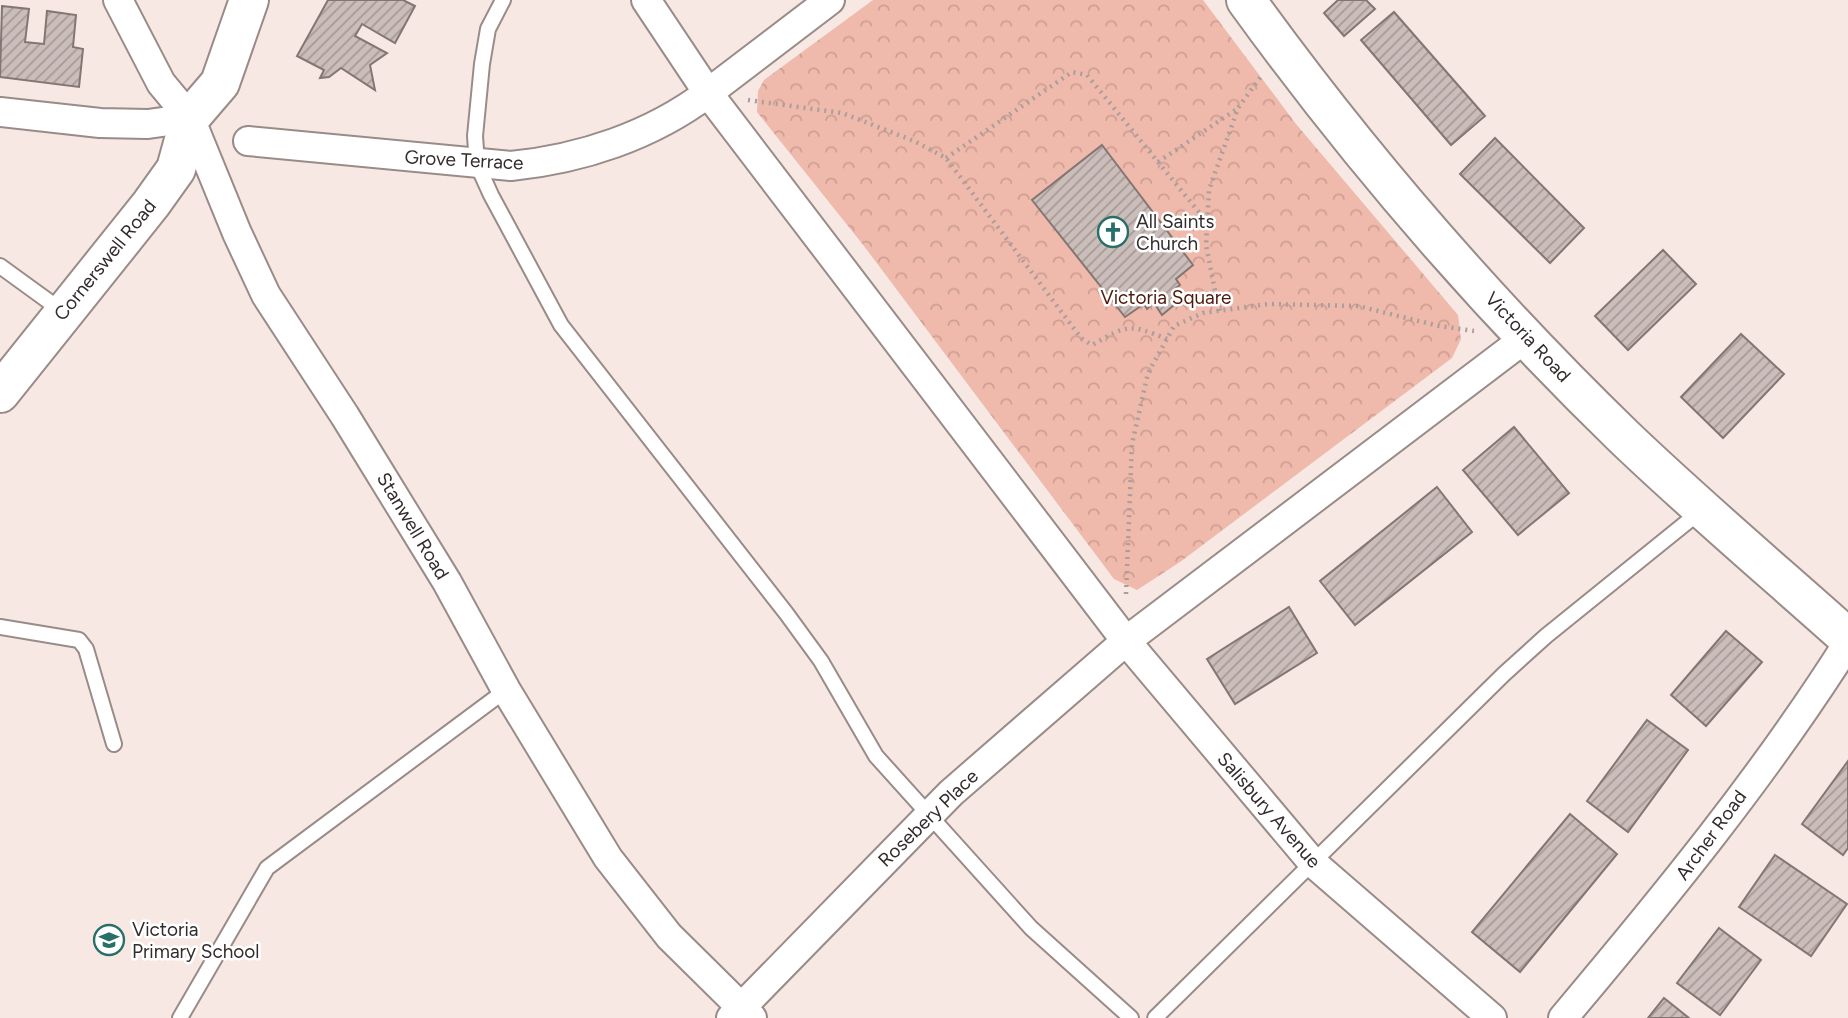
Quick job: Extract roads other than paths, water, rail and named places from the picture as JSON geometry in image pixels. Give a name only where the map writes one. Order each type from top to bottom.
[{"type":"street","name":"Stanwell Road","points":[[118,0],[161,83],[190,118],[236,233],[266,295],[345,416],[440,571],[506,690],[608,858],[669,936],[742,1014]]},
{"type":"street","points":[[0,112],[100,123],[148,124],[190,118],[220,83],[248,0]]},
{"type":"street","points":[[646,0],[708,93],[1126,641],[1527,337]]},
{"type":"street","points":[[708,93],[830,0]]},
{"type":"street","name":"Victoria Road","points":[[1246,0],[1281,49],[1433,235],[1527,337],[1624,437],[1848,641]]},
{"type":"street","name":"Grove Terrace","points":[[248,141],[477,164],[511,166],[542,163],[614,143],[655,126],[708,93]]},
{"type":"street","name":"Cornerswell Road","points":[[0,393],[176,169],[190,118]]},
{"type":"street","name":"Rosebery Place","points":[[742,1014],[930,814],[1126,641]]},
{"type":"street","name":"Salisbury Avenue","points":[[1126,641],[1313,863],[1492,1018]]},
{"type":"street","name":"Archer Road","points":[[1563,1018],[1673,886],[1795,722],[1848,641]]},
{"type":"lane","points":[[503,0],[488,29],[482,64],[475,136],[477,164],[561,325],[786,613],[821,661],[876,756],[1031,928],[1131,1018]]},
{"type":"lane","points":[[0,266],[63,312]]},
{"type":"lane","points":[[1155,1018],[1504,674],[1546,636],[1703,510]]},
{"type":"lane","points":[[0,626],[79,640],[86,649],[114,744]]},
{"type":"lane","points":[[180,1018],[267,868],[506,690]]},
{"type":"place","name":"All Saints Church","points":[[1113,232]]},
{"type":"place","name":"Victoria Primary School","points":[[109,940]]},
{"type":"park label","name":"Victoria Square","points":[[1166,297]]}]
